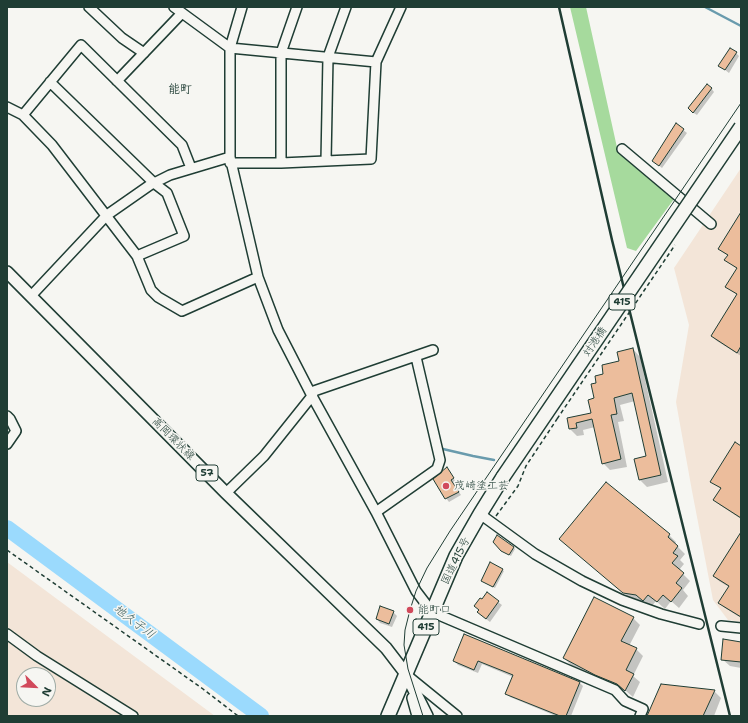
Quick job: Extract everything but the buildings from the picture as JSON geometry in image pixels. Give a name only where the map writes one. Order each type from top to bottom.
[{"type":"highway","name":"対港橋","points":[[503,477],[741,127]]},
{"type":"highway","name":"国道415号","points":[[388,716],[456,556],[503,477]]},
{"type":"main road","name":"高岡環状線","points":[[7,272],[226,493],[386,648],[406,674]]},
{"type":"main road","points":[[406,674],[418,716]]},
{"type":"main road","points":[[406,674],[427,716]]},
{"type":"street","points":[[89,7],[122,38],[144,53]]},
{"type":"street","points":[[174,7],[230,48],[376,62]]},
{"type":"street","points":[[242,7],[230,48],[230,160],[258,277],[278,330],[312,396],[376,512],[416,591],[432,612],[615,690],[625,701],[643,709],[640,716]]},
{"type":"street","points":[[281,163],[281,53],[297,7]]},
{"type":"street","points":[[326,161],[328,57],[346,7]]},
{"type":"street","points":[[31,296],[107,215],[154,183],[170,175],[191,168],[230,160],[281,163],[371,159],[376,62],[401,7]]},
{"type":"street","points":[[117,81],[182,14]]},
{"type":"street","points":[[23,115],[81,45],[182,145],[191,168]]},
{"type":"street","points":[[50,82],[154,183],[167,193],[184,236],[137,256]]},
{"type":"street","points":[[7,107],[23,115],[52,145],[137,256],[151,290],[158,297],[182,311],[258,277]]},
{"type":"street","points":[[622,149],[711,224]]},
{"type":"street","points":[[226,493],[264,456],[312,396],[314,391],[433,350]]},
{"type":"street","points":[[376,512],[437,469],[440,460],[416,357]]},
{"type":"street","points":[[7,416],[16,431],[7,444]]},
{"type":"street","points":[[480,514],[535,554],[609,594],[661,614],[699,624]]},
{"type":"street","points":[[720,626],[741,628]]},
{"type":"street","points":[[7,634],[37,656],[133,716]]},
{"type":"street","points":[[406,674],[457,716]]},
{"type":"path","points":[[491,522],[518,486],[526,466],[675,245]]},
{"type":"path","points":[[7,550],[203,689],[238,716]]},
{"type":"shaded area","points":[[741,168],[741,622],[728,620],[713,600],[692,491],[676,402],[689,325],[674,268]]},
{"type":"shaded area","points":[[7,562],[215,716],[7,716]]},
{"type":"green space","points":[[570,7],[586,7],[618,152],[674,199],[636,251],[627,248]]},
{"type":"waterway","points":[[705,7],[741,26]]},
{"type":"waterway","points":[[443,449],[494,460]]},
{"type":"waterway","name":"地久子川","points":[[7,528],[261,716]]},
{"type":"tram line","points":[[423,716],[408,669],[404,645],[405,630],[410,610],[416,591],[427,568],[450,531],[741,103]]},
{"type":"railway","points":[[559,7],[612,240],[730,716]]},
{"type":"place","name":"茂崎塗工芸","points":[[446,486]]},
{"type":"place","name":"能町口","points":[[410,610]]},
{"type":"district","name":"能町","points":[[180,90]]}]
